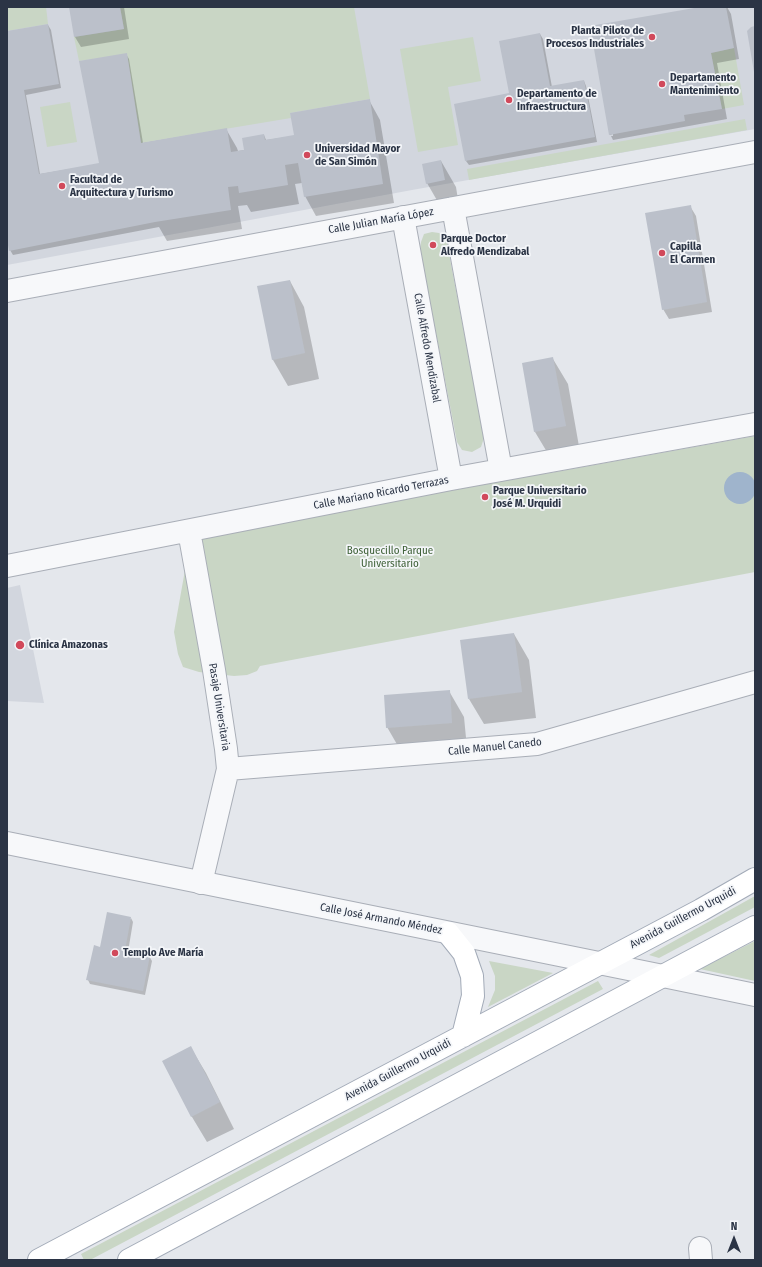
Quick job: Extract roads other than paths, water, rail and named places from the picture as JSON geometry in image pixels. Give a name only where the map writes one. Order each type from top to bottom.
[{"type":"main road","name":"Avenida Guillermo Urquidi","points":[[49,1258],[599,963],[701,910],[755,879]]},
{"type":"main road","points":[[129,1260],[755,927]]},
{"type":"main road","points":[[448,933],[464,953],[472,976],[473,996],[463,1036]]},
{"type":"street","name":"Calle Julian María López","points":[[7,291],[755,152]]},
{"type":"street","points":[[453,208],[501,470]]},
{"type":"street","name":"Calle Alfredo Mendizabal","points":[[403,217],[451,480]]},
{"type":"street","name":"Calle Mariano Ricardo Terrazas","points":[[7,566],[501,470],[755,424]]},
{"type":"street","name":"Pasaje Universitaria","points":[[189,531],[215,678],[228,769],[201,883]]},
{"type":"street","name":"Calle Manuel Canedo","points":[[228,769],[537,744],[755,682]]},
{"type":"street","name":"Calle José Armando Méndez","points":[[7,843],[755,996]]},
{"type":"water","points":[[743,472],[749,474],[754,479],[756,488],[754,497],[749,502],[737,504],[731,502],[726,497],[724,485],[726,479],[731,474]]},
{"type":"place","name":"Planta Piloto de Procesos Industriales","points":[[652,37]]},
{"type":"place","name":"Departamento Mantenimiento","points":[[662,84]]},
{"type":"place","name":"Departamento de Infraestructura","points":[[509,100]]},
{"type":"place","name":"Universidad Mayor de San Simón","points":[[307,155]]},
{"type":"place","name":"Facultad de Arquitectura y Turismo","points":[[62,186]]},
{"type":"place","name":"Parque Doctor Alfredo Mendizabal","points":[[433,245]]},
{"type":"place","name":"Capilla El Carmen","points":[[662,253]]},
{"type":"place","name":"Parque Universitario José M. Urquidi","points":[[485,497]]},
{"type":"place","name":"Clínica Amazonas","points":[[20,645]]},
{"type":"place","name":"Templo Ave María","points":[[115,953]]},
{"type":"park label","name":"Bosquecillo Parque Universitario","points":[[390,557]]}]
